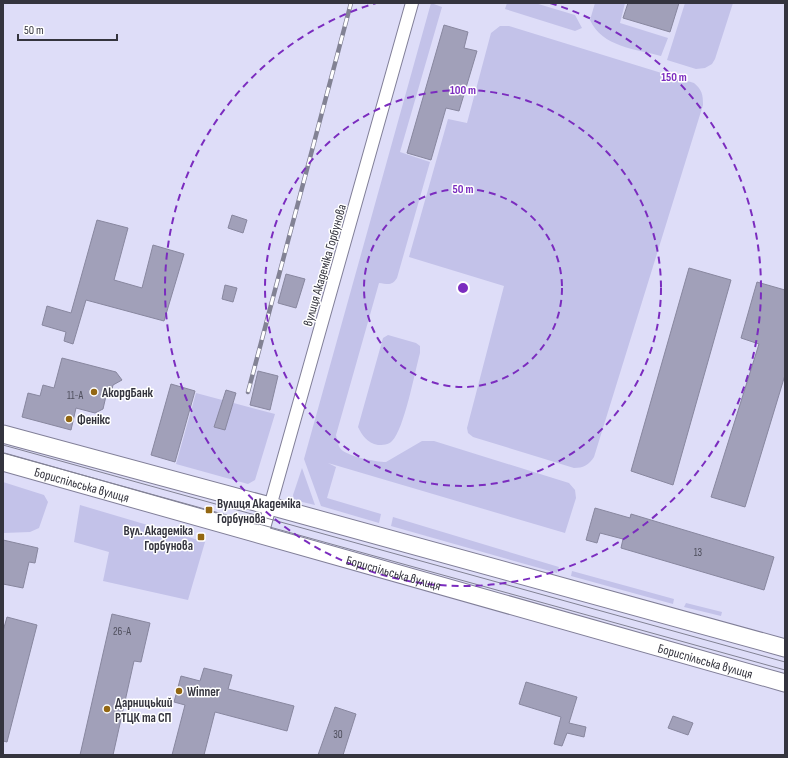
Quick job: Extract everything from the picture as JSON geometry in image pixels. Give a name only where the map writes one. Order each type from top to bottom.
[{"type":"main road","name":"Бориспільська вулиця","points":[[3,434],[785,648]]},
{"type":"main road","name":"Бориспільська вулиця","points":[[3,462],[785,683]]},
{"type":"street","name":"вулиця Академіка Горбунова","points":[[262,535],[412,3]]},
{"type":"shaded area","points":[[431,3],[442,7],[400,152],[430,162],[397,278],[391,283],[379,283],[336,435],[340,448],[343,451],[368,460],[386,462],[422,441],[434,441],[569,483],[575,490],[576,498],[565,533],[328,463],[336,467],[327,498],[381,514],[379,523],[321,506],[304,459]]},
{"type":"shaded area","points":[[507,3],[535,3],[575,15],[582,28],[575,31],[505,9]]},
{"type":"shaded area","points":[[595,3],[625,3],[620,23],[668,38],[661,56],[621,46],[603,36],[595,29],[590,20]]},
{"type":"shaded area","points":[[685,3],[733,3],[715,59],[712,64],[705,68],[696,69],[667,60]]},
{"type":"shaded area","points":[[500,26],[509,26],[694,83],[699,88],[702,95],[703,105],[594,457],[586,466],[574,468],[473,437],[468,433],[467,428],[504,286],[409,257],[448,119],[467,123],[491,33]]},
{"type":"shaded area","points":[[388,335],[416,343],[420,346],[420,353],[401,425],[392,441],[378,445],[368,441],[358,427],[383,338]]},
{"type":"shaded area","points":[[196,393],[275,414],[255,480],[248,484],[176,464]]},
{"type":"shaded area","points":[[302,468],[315,505],[294,500],[293,495]]},
{"type":"shaded area","points":[[3,482],[44,495],[48,502],[39,528],[30,532],[3,533]]},
{"type":"shaded area","points":[[80,505],[205,542],[188,600],[103,581],[109,552],[74,542]]},
{"type":"shaded area","points":[[393,517],[559,567],[557,573],[391,526]]},
{"type":"shaded area","points":[[572,571],[674,599],[673,604],[571,576]]},
{"type":"shaded area","points":[[686,603],[722,612],[721,616],[684,607]]},
{"type":"building","points":[[628,3],[679,3],[670,32],[623,18]]},
{"type":"building","points":[[444,25],[468,32],[464,48],[477,51],[459,111],[446,108],[431,160],[407,153]]},
{"type":"building","points":[[232,215],[247,220],[243,233],[228,228]]},
{"type":"building","points":[[97,220],[128,228],[114,280],[142,288],[153,245],[184,254],[164,321],[86,300],[73,344],[64,341],[66,332],[42,325],[47,306],[71,313]]},
{"type":"building","points":[[689,268],[731,280],[673,485],[631,471]]},
{"type":"building","points":[[286,274],[305,279],[296,308],[278,303]]},
{"type":"building","points":[[757,282],[785,290],[785,375],[745,507],[711,497],[759,344],[741,338]]},
{"type":"building","points":[[225,285],[237,288],[233,302],[222,299]]},
{"type":"building","points":[[62,358],[116,372],[122,380],[113,385],[110,397],[106,396],[103,409],[95,413],[76,408],[71,430],[22,417],[28,393],[40,396],[43,385],[54,388]]},
{"type":"building","points":[[258,371],[278,376],[270,410],[250,405]]},
{"type":"building","points":[[171,384],[195,391],[175,462],[151,455]]},
{"type":"building","points":[[226,390],[236,393],[225,430],[214,427]]},
{"type":"building","points":[[595,508],[630,518],[631,514],[774,557],[764,590],[621,548],[623,539],[600,533],[597,543],[586,540]]},
{"type":"building","points":[[3,540],[38,548],[35,563],[29,562],[23,588],[3,584]]},
{"type":"building","name":"Дарницький РТЦК та СП","points":[[112,614],[150,623],[141,662],[134,661],[113,755],[80,755]]},
{"type":"building","points":[[7,617],[37,625],[7,742],[3,741],[3,631]]},
{"type":"building","points":[[204,668],[232,675],[228,689],[294,706],[287,731],[215,712],[204,755],[172,755],[185,705],[174,702],[181,676],[200,681]]},
{"type":"building","points":[[526,682],[577,697],[569,723],[586,727],[584,737],[567,733],[562,746],[554,744],[561,717],[519,704]]},
{"type":"building","points":[[335,707],[356,714],[343,755],[318,755]]},
{"type":"building","points":[[673,716],[693,723],[688,735],[668,728]]},
{"type":"tram line","points":[[3,445],[785,662]]},
{"type":"tram line","points":[[3,453],[785,670]]},
{"type":"railway","points":[[248,392],[351,3]]},
{"type":"place","name":"АкордБанк","points":[[94,392]]},
{"type":"place","name":"Фенікс","points":[[69,419]]},
{"type":"place","name":"Вулиця Академіка Горбунова","points":[[209,510]]},
{"type":"place","name":"Вул. Академіка Горбунова","points":[[201,537]]},
{"type":"place","name":"Winner","points":[[179,691]]},
{"type":"place","name":"Дарницький РТЦК та СП","points":[[107,709]]}]
